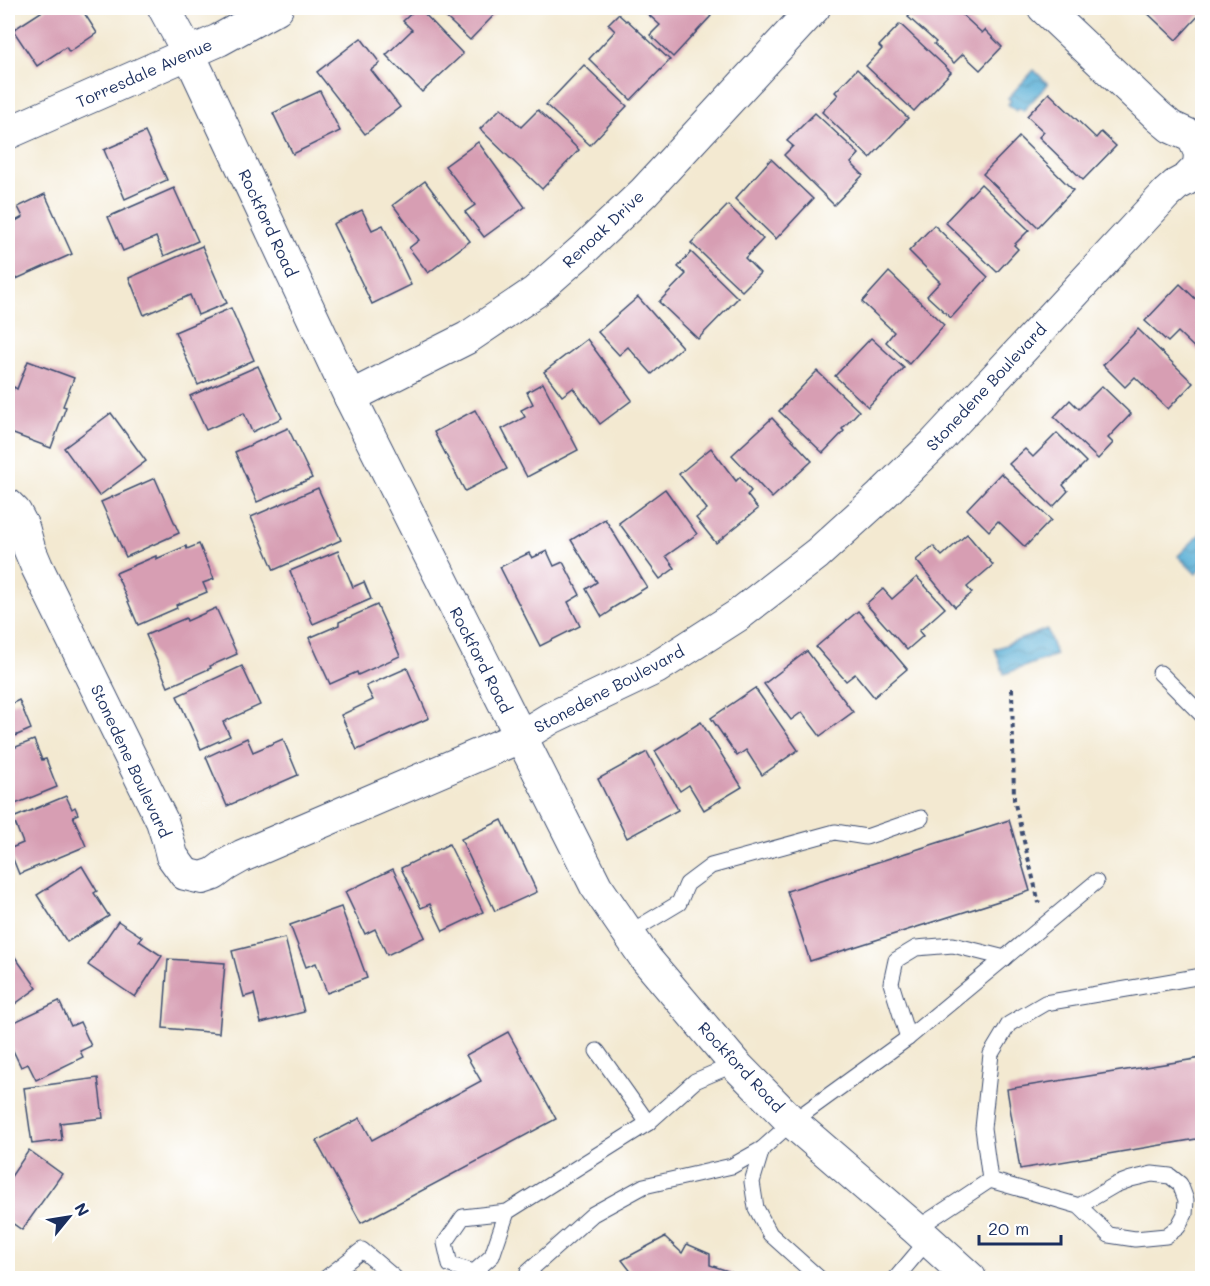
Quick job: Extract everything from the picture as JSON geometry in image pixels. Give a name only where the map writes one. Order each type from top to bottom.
[{"type":"street","name":"Rockford Road","points":[[164,8],[189,54],[350,397],[596,886],[646,959],[735,1064],[792,1122],[970,1278]]},
{"type":"street","name":"Torresdale Avenue","points":[[8,133],[189,54],[278,8]]},
{"type":"street","name":"Renoak Drive","points":[[350,397],[466,338],[534,291],[584,249],[644,192],[814,8]]},
{"type":"street","name":"Stonedene Boulevard","points":[[8,505],[15,512],[38,567],[162,821],[172,856],[185,874],[202,878],[214,874],[242,856],[520,737],[551,718],[656,668],[737,616],[817,554],[934,444],[1166,194],[1199,166],[1200,153],[1193,137],[1171,127],[1159,117],[1044,8]]},
{"type":"lane","points":[[1160,673],[1203,715]]},
{"type":"lane","points":[[629,933],[679,903],[687,884],[711,866],[835,832],[866,837],[921,818]]},
{"type":"lane","points":[[535,1278],[528,1272],[593,1214],[644,1186],[732,1166],[762,1149],[792,1122],[909,1038],[1096,882]]},
{"type":"lane","points":[[909,1038],[891,983],[896,960],[916,948],[953,945],[1005,958]]},
{"type":"lane","points":[[990,1180],[983,1128],[991,1054],[1009,1024],[1045,1003],[1203,976]]},
{"type":"lane","points":[[597,1051],[648,1123]]},
{"type":"lane","points":[[507,1212],[492,1256],[474,1272],[449,1272],[445,1243],[463,1217],[507,1212],[648,1123],[695,1081],[735,1064]]},
{"type":"lane","points":[[762,1149],[752,1182],[756,1208],[770,1234],[819,1278]]},
{"type":"lane","points":[[990,1180],[1079,1206],[1109,1235],[1135,1239],[1166,1236],[1178,1227],[1185,1214],[1186,1200],[1180,1184],[1170,1176],[1152,1174],[1115,1185],[1079,1206]]},
{"type":"lane","points":[[896,1278],[922,1234],[990,1180]]},
{"type":"lane","points":[[326,1278],[362,1250],[395,1278]]},
{"type":"path","points":[[1012,688],[1014,800],[1039,903]]},
{"type":"water","points":[[1034,70],[1048,84],[1023,111],[1019,108],[1016,111],[1008,104],[1011,101],[1008,98]]},
{"type":"water","points":[[1202,532],[1202,567],[1196,574],[1178,556]]},
{"type":"water","points":[[1047,629],[1056,655],[1004,674],[995,649]]},
{"type":"building","points":[[47,8],[81,8],[97,33],[69,52],[66,47],[37,66],[13,30]]},
{"type":"building","points":[[417,8],[463,54],[422,92],[386,55],[412,30],[403,21]]},
{"type":"building","points":[[436,8],[495,8],[498,11],[470,40]]},
{"type":"building","points":[[641,8],[701,8],[711,16],[673,57],[650,35],[660,25]]},
{"type":"building","points":[[917,8],[955,8],[982,33],[985,30],[1002,47],[980,70],[963,54],[954,63],[934,44],[936,42],[908,17]]},
{"type":"building","points":[[1142,8],[1202,8],[1202,12],[1176,40]]},
{"type":"building","points":[[618,14],[670,60],[631,100],[589,59],[615,31],[608,24]]},
{"type":"building","points":[[900,24],[951,72],[914,111],[866,66],[882,49],[879,46]]},
{"type":"building","points":[[361,38],[380,63],[371,70],[400,107],[365,134],[317,72]]},
{"type":"building","points":[[584,65],[627,106],[590,145],[546,105]]},
{"type":"building","points":[[857,69],[908,118],[870,158],[822,112],[838,95],[835,92]]},
{"type":"building","points":[[320,91],[340,131],[293,154],[273,113]]},
{"type":"building","points":[[1049,93],[1096,138],[1101,132],[1116,146],[1083,180],[1039,137],[1044,132],[1027,116]]},
{"type":"building","points":[[501,108],[521,127],[538,110],[579,150],[542,189],[480,129]]},
{"type":"building","points":[[815,113],[859,154],[851,163],[863,175],[834,205],[784,155],[793,146],[787,141]]},
{"type":"building","points":[[145,132],[167,180],[125,199],[104,150]]},
{"type":"building","points":[[1019,137],[1073,190],[1038,227],[983,174]]},
{"type":"building","points":[[478,142],[525,207],[484,237],[465,212],[475,205],[445,166]]},
{"type":"building","points":[[771,159],[813,199],[776,239],[735,199]]},
{"type":"building","points":[[425,181],[470,241],[428,273],[409,248],[419,240],[393,205]]},
{"type":"building","points":[[981,184],[1029,230],[1014,245],[1018,249],[997,272],[945,222]]},
{"type":"building","points":[[174,188],[198,241],[164,256],[156,237],[123,251],[108,217]]},
{"type":"building","points":[[45,194],[72,254],[14,280],[8,267],[8,225],[23,217],[18,207]]},
{"type":"building","points":[[728,205],[763,239],[745,258],[760,273],[742,291],[691,243]]},
{"type":"building","points":[[362,210],[372,230],[383,225],[411,285],[372,304],[333,224]]},
{"type":"building","points":[[934,225],[988,277],[951,318],[927,296],[940,282],[909,251]]},
{"type":"building","points":[[202,246],[227,303],[198,315],[190,295],[144,315],[129,278]]},
{"type":"building","points":[[691,252],[738,298],[698,339],[659,302],[686,274],[678,267]]},
{"type":"building","points":[[889,272],[944,325],[909,364],[886,342],[894,332],[862,302]]},
{"type":"building","points":[[1180,284],[1202,305],[1202,355],[1178,332],[1168,342],[1145,321]]},
{"type":"building","points":[[638,297],[682,347],[652,374],[628,347],[619,355],[598,332]]},
{"type":"building","points":[[231,308],[254,360],[198,385],[175,332]]},
{"type":"building","points":[[1138,329],[1193,383],[1168,409],[1135,377],[1125,387],[1103,365]]},
{"type":"building","points":[[871,338],[904,368],[868,407],[835,376]]},
{"type":"building","points":[[587,339],[632,400],[600,424],[573,388],[562,396],[544,372]]},
{"type":"building","points":[[28,361],[74,378],[51,448],[8,432],[8,404],[14,387],[17,389]]},
{"type":"building","points":[[258,366],[282,418],[252,432],[244,413],[206,430],[190,396]]},
{"type":"building","points":[[817,371],[859,411],[823,453],[779,411]]},
{"type":"building","points":[[543,383],[578,450],[527,477],[502,429],[525,417],[521,410],[533,404],[527,392]]},
{"type":"building","points":[[1102,386],[1131,414],[1108,438],[1113,443],[1098,459],[1054,417],[1070,400],[1079,409]]},
{"type":"building","points":[[475,410],[507,469],[465,491],[434,432]]},
{"type":"building","points":[[111,413],[146,461],[99,496],[64,448]]},
{"type":"building","points":[[772,418],[812,461],[772,498],[732,455]]},
{"type":"building","points":[[288,428],[312,478],[257,502],[235,452]]},
{"type":"building","points":[[1057,433],[1086,462],[1063,485],[1068,491],[1053,507],[1009,464],[1025,449],[1033,457]]},
{"type":"building","points":[[711,448],[736,481],[740,477],[751,491],[747,495],[758,509],[716,543],[696,518],[707,509],[679,474]]},
{"type":"building","points":[[1001,473],[1051,520],[1025,547],[998,521],[989,531],[967,509]]},
{"type":"building","points":[[155,478],[179,533],[126,557],[101,502]]},
{"type":"building","points":[[318,488],[341,540],[274,570],[251,517]]},
{"type":"building","points":[[665,489],[697,534],[666,556],[675,568],[660,579],[619,523]]},
{"type":"building","points":[[605,519],[647,587],[602,617],[586,589],[597,582],[571,540]]},
{"type":"building","points":[[967,534],[993,565],[967,587],[972,593],[955,607],[916,560],[933,546],[942,556]]},
{"type":"building","points":[[199,544],[214,579],[203,583],[207,592],[138,625],[116,573],[156,556],[156,559],[186,546],[187,549]]},
{"type":"building","points":[[338,551],[353,587],[364,582],[371,599],[313,624],[290,571]]},
{"type":"building","points":[[547,551],[554,566],[563,562],[580,595],[568,602],[580,626],[540,646],[500,567],[529,553],[532,558]]},
{"type":"building","points":[[917,577],[945,608],[919,631],[923,636],[907,650],[866,604],[883,589],[892,599]]},
{"type":"building","points":[[377,605],[400,656],[358,675],[357,672],[330,684],[309,638]]},
{"type":"building","points":[[216,608],[237,654],[168,687],[146,635]]},
{"type":"building","points":[[858,611],[907,669],[874,697],[855,674],[846,681],[816,647]]},
{"type":"building","points":[[807,651],[853,712],[820,736],[802,712],[791,720],[764,684]]},
{"type":"building","points":[[242,666],[260,705],[223,722],[230,736],[201,749],[177,696]]},
{"type":"building","points":[[407,668],[429,718],[357,750],[341,715],[373,700],[366,686]]},
{"type":"building","points":[[755,688],[798,750],[762,775],[746,750],[737,756],[711,718]]},
{"type":"building","points":[[8,694],[11,704],[19,700],[31,729],[8,739]]},
{"type":"building","points":[[701,722],[742,787],[704,810],[689,785],[680,791],[655,751]]},
{"type":"building","points":[[247,738],[253,752],[283,739],[298,775],[227,806],[206,757]]},
{"type":"building","points":[[34,740],[42,760],[46,759],[57,787],[8,807],[8,750]]},
{"type":"building","points":[[647,752],[678,810],[627,838],[598,779]]},
{"type":"building","points":[[66,796],[72,809],[75,807],[78,814],[73,816],[86,846],[19,874],[9,849],[23,843],[13,818]]},
{"type":"building","points":[[502,820],[537,892],[495,911],[461,839]]},
{"type":"building","points":[[1009,820],[1030,891],[810,961],[787,891]]},
{"type":"building","points":[[449,844],[483,912],[443,931],[430,904],[421,908],[401,868]]},
{"type":"building","points":[[82,866],[97,891],[94,893],[109,916],[67,942],[37,895]]},
{"type":"building","points":[[393,869],[425,937],[387,955],[375,929],[365,934],[345,892]]},
{"type":"building","points":[[341,907],[367,978],[327,993],[316,963],[306,967],[290,925]]},
{"type":"building","points":[[118,921],[142,937],[139,941],[162,956],[135,997],[88,965]]},
{"type":"building","points":[[285,938],[304,1012],[261,1023],[254,994],[244,997],[232,951]]},
{"type":"building","points":[[8,947],[37,988],[8,1009]]},
{"type":"building","points":[[168,959],[225,963],[219,1033],[163,1028]]},
{"type":"building","points":[[59,1001],[71,1026],[80,1022],[91,1046],[80,1051],[83,1057],[36,1080],[28,1064],[21,1067],[8,1040],[8,1025]]},
{"type":"building","points":[[508,1032],[556,1119],[361,1223],[316,1141],[360,1118],[372,1140],[481,1081],[466,1055]]},
{"type":"building","points":[[1202,1058],[1202,1138],[1020,1169],[1007,1089]]},
{"type":"building","points":[[98,1078],[103,1118],[60,1123],[62,1140],[32,1144],[24,1088]]},
{"type":"building","points":[[29,1150],[62,1174],[22,1230],[8,1220],[8,1181]]},
{"type":"building","points":[[665,1237],[682,1253],[687,1244],[710,1254],[710,1265],[731,1272],[731,1278],[636,1278],[622,1260]]}]
